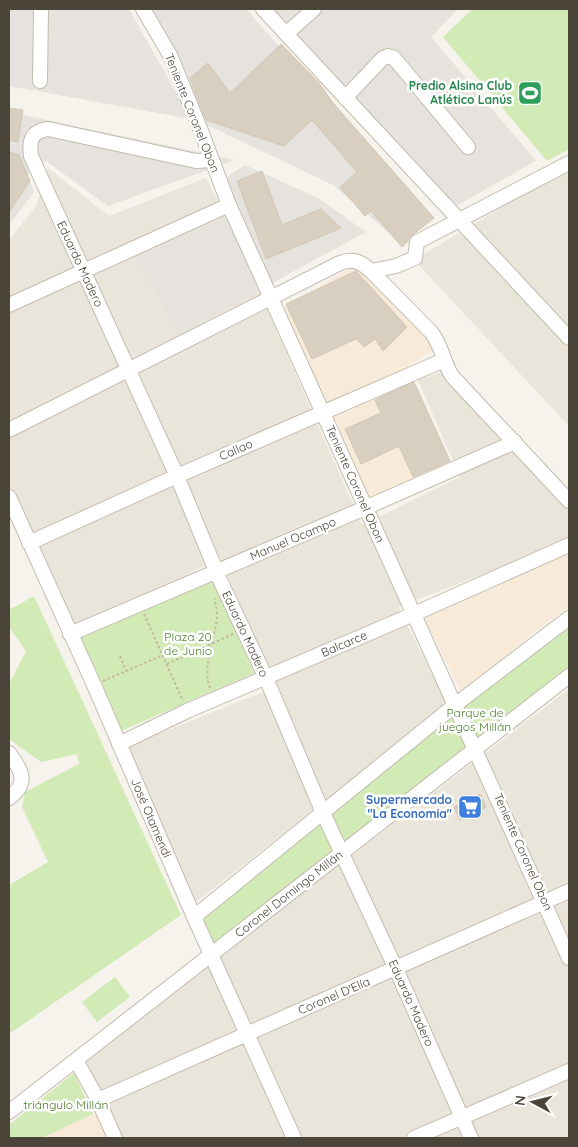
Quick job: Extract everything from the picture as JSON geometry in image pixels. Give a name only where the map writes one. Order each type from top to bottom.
[{"type":"street","points":[[40,9],[40,82]]},
{"type":"street","name":"Teniente Coronel Obon","points":[[143,9],[170,55],[229,205],[476,748],[569,958]]},
{"type":"street","points":[[263,9],[569,338]]},
{"type":"street","points":[[286,34],[314,9]]},
{"type":"street","points":[[345,98],[383,58],[388,56],[394,58],[468,147]]},
{"type":"street","name":"Eduardo Madero","points":[[212,160],[196,161],[48,129],[39,130],[32,138],[30,147],[31,156],[177,476],[218,575],[266,678],[323,813],[396,969],[471,1138]]},
{"type":"street","points":[[371,271],[396,266],[415,258],[417,242],[568,165]]},
{"type":"street","points":[[9,304],[229,205]]},
{"type":"street","points":[[9,430],[348,260],[361,262],[436,338],[452,376],[569,501]]},
{"type":"street","name":"Callao","points":[[29,543],[177,476],[444,360]]},
{"type":"street","name":"Manuel Ocampo","points":[[70,634],[218,575],[515,442]]},
{"type":"street","name":"José Otamendi","points":[[9,497],[94,685],[194,918],[294,1138]]},
{"type":"street","name":"Balcarce","points":[[119,744],[188,711],[569,545]]},
{"type":"street","points":[[194,918],[455,705],[569,618]]},
{"type":"street","name":"Coronel Domingo Millán","points":[[9,1112],[569,676]]},
{"type":"street","points":[[9,753],[20,767],[22,777],[17,791],[9,798]]},
{"type":"street","name":"Coronel D'Elía","points":[[98,1100],[569,891]]},
{"type":"street","points":[[76,1060],[98,1100],[115,1138]]},
{"type":"street","points":[[414,1138],[569,1071]]},
{"type":"path","points":[[215,700],[207,681],[211,644],[218,612],[214,604],[218,575]]},
{"type":"path","points":[[140,605],[188,711]]},
{"type":"path","points":[[166,664],[242,630]]},
{"type":"path","points":[[94,685],[162,655]]},
{"type":"path","points":[[120,656],[126,671]]},
{"type":"shaded area","points":[[9,9],[129,9],[191,119],[9,86]]},
{"type":"shaded area","points":[[151,9],[246,9],[430,218],[397,240],[333,185],[205,124]]},
{"type":"shaded area","points":[[263,9],[458,9],[431,37],[536,161],[445,212]]},
{"type":"shaded area","points":[[9,112],[235,160],[108,206],[46,161],[27,174],[34,192],[9,225]]},
{"type":"shaded area","points":[[245,165],[318,198],[366,232],[179,334],[135,256],[231,216],[221,181]]},
{"type":"shaded area","points":[[569,167],[569,426],[414,260]]},
{"type":"shaded area","points":[[48,168],[109,216],[206,178],[227,218],[362,525],[460,477],[418,380],[448,370],[569,507],[569,541],[398,607],[447,704],[196,902],[126,747],[273,688],[221,558],[72,630],[9,489],[9,240],[36,206]]},
{"type":"shaded area","points":[[357,264],[436,349],[404,368],[446,470],[372,503],[283,308]]},
{"type":"shaded area","points":[[569,552],[569,607],[536,630],[462,693],[423,616]]},
{"type":"shaded area","points":[[569,689],[569,1138],[121,1138],[82,1063]]},
{"type":"shaded area","points":[[106,1110],[120,1138],[42,1138],[93,1114]]},
{"type":"green space","name":"Predio Alsina Club Atlético Lanús","points":[[472,9],[569,9],[569,149],[547,161],[443,37]]},
{"type":"green space","name":"Plaza 20 de Junio","points":[[213,578],[254,673],[121,731],[80,636]]},
{"type":"green space","points":[[34,596],[181,915],[9,1034],[9,885],[48,862],[22,807],[25,792],[79,764],[77,754],[41,762],[9,739],[9,684],[26,651],[9,627],[9,610]]},
{"type":"green space","name":"Parque de juegos Millán","points":[[569,618],[569,676],[212,955],[194,917]]},
{"type":"green space","points":[[115,977],[130,997],[97,1022],[82,1002]]},
{"type":"green space","name":"triángulo Millán","points":[[74,1073],[93,1114],[42,1138],[9,1138],[9,1125]]},
{"type":"building","points":[[281,44],[319,83],[333,103],[434,218],[410,237],[402,247],[371,211],[365,216],[340,187],[357,172],[312,120],[284,146],[206,120],[190,78],[208,63],[230,93]]},
{"type":"building","points":[[9,108],[23,110],[18,142],[9,140]]},
{"type":"building","points":[[9,152],[19,155],[30,181],[9,212]]},
{"type":"building","points":[[262,171],[282,225],[321,209],[341,228],[266,259],[237,181]]},
{"type":"building","points":[[356,271],[407,327],[383,351],[375,339],[364,347],[356,339],[312,359],[286,304]]},
{"type":"building","points":[[414,382],[450,461],[413,477],[399,446],[361,464],[345,429],[381,413],[375,400]]},
{"type":"building","name":"Supermercado \"La Economia\"","points":[[480,794],[486,807],[460,820],[454,807]]},
{"type":"place","name":"Predio Alsina Club Atlético Lanús","points":[[530,93]]},
{"type":"place","name":"Supermercado \"La Economia\"","points":[[470,807]]}]
